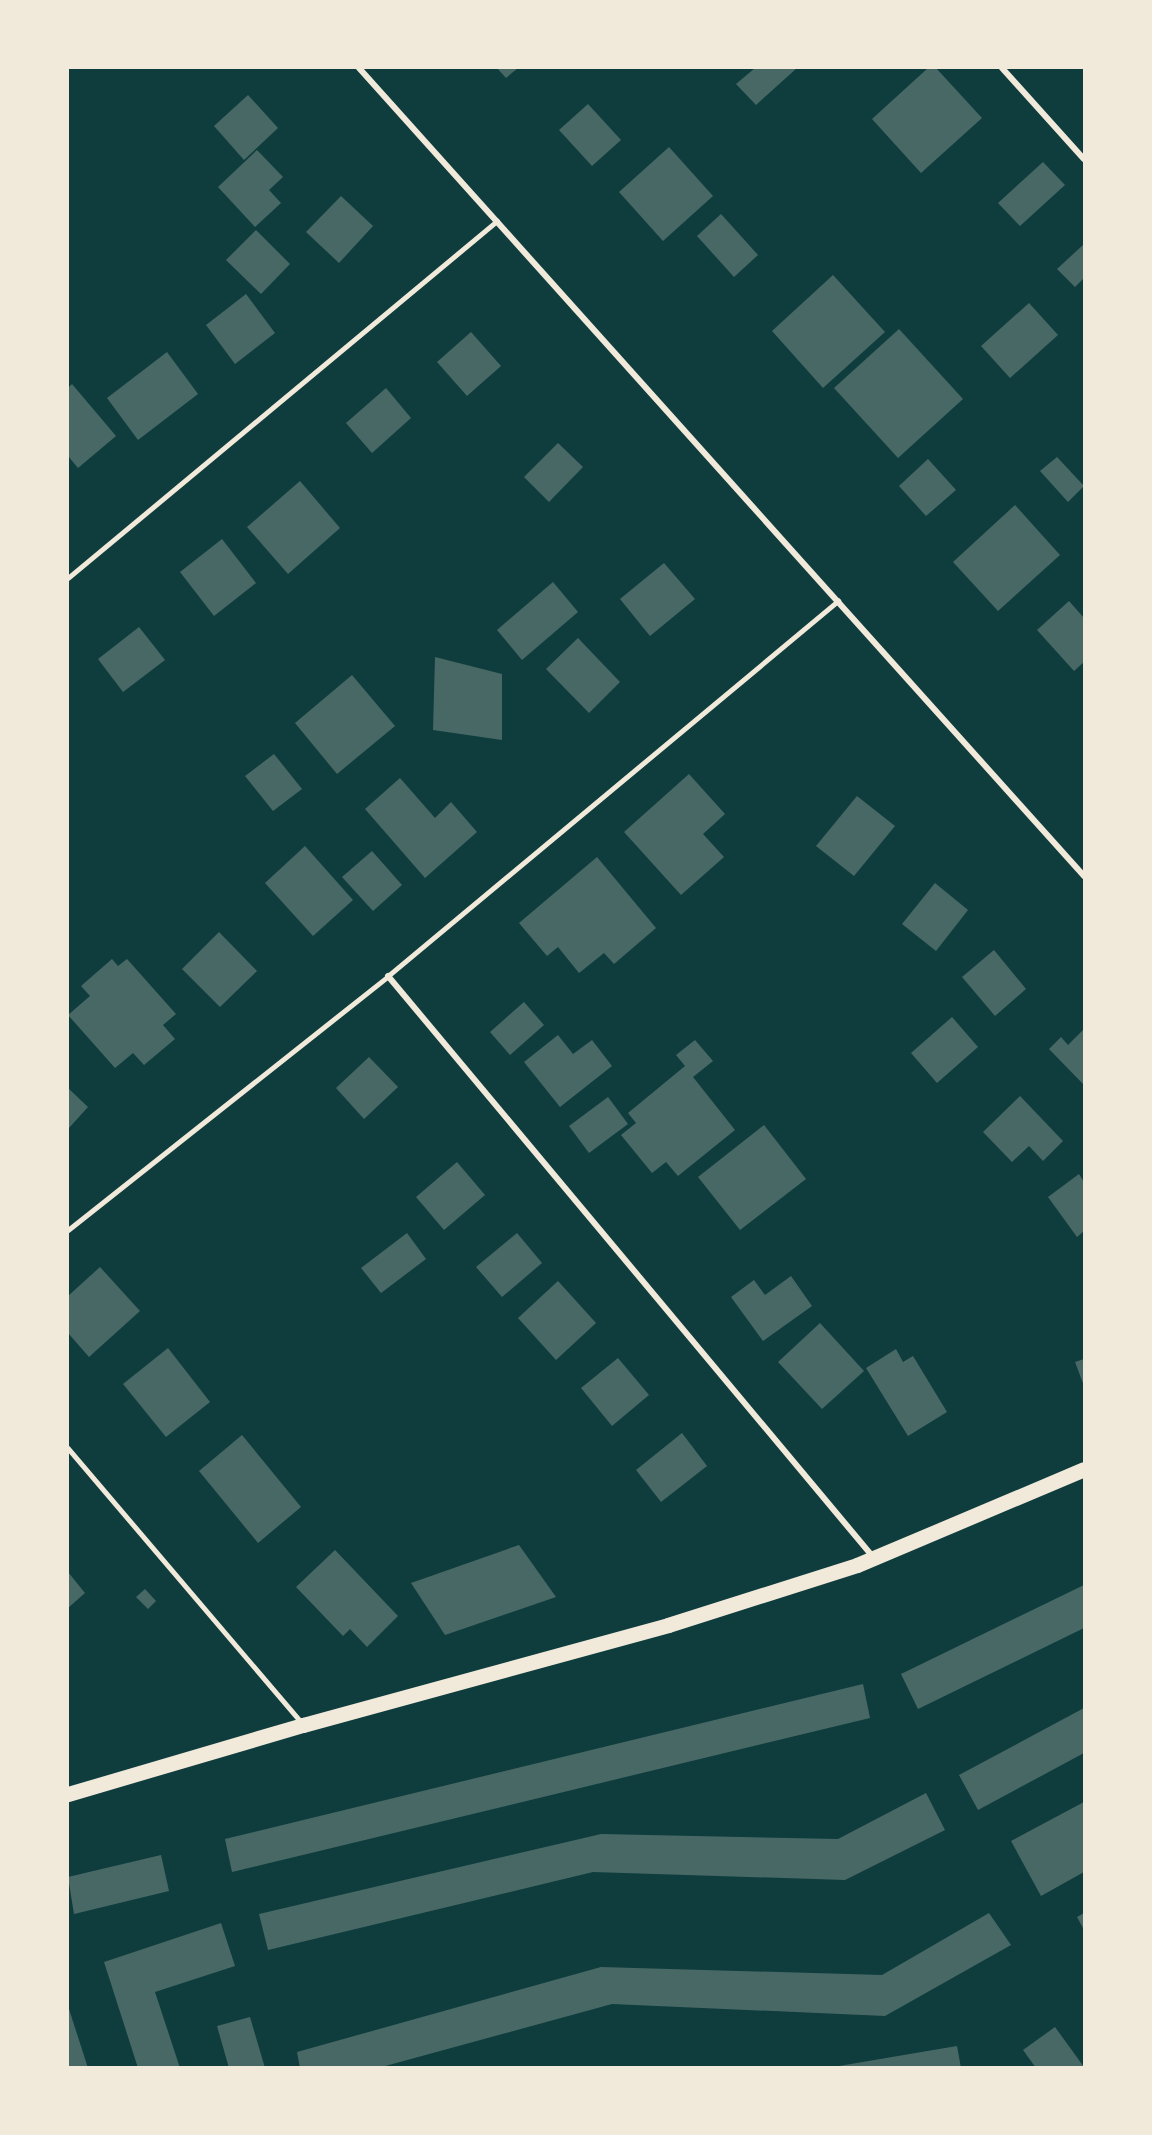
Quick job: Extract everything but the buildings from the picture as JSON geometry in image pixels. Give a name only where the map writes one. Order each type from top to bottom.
[{"type":"main road","points":[[68,1794],[303,1725],[668,1625],[874,1558],[1084,1469]]},
{"type":"street","points":[[359,68],[1084,876]]},
{"type":"street","points":[[1002,68],[1084,159]]},
{"type":"street","points":[[388,976],[874,1558]]},
{"type":"lane","points":[[68,578],[498,221]]},
{"type":"lane","points":[[68,1230],[388,976],[838,601]]},
{"type":"lane","points":[[68,1448],[303,1725]]}]
